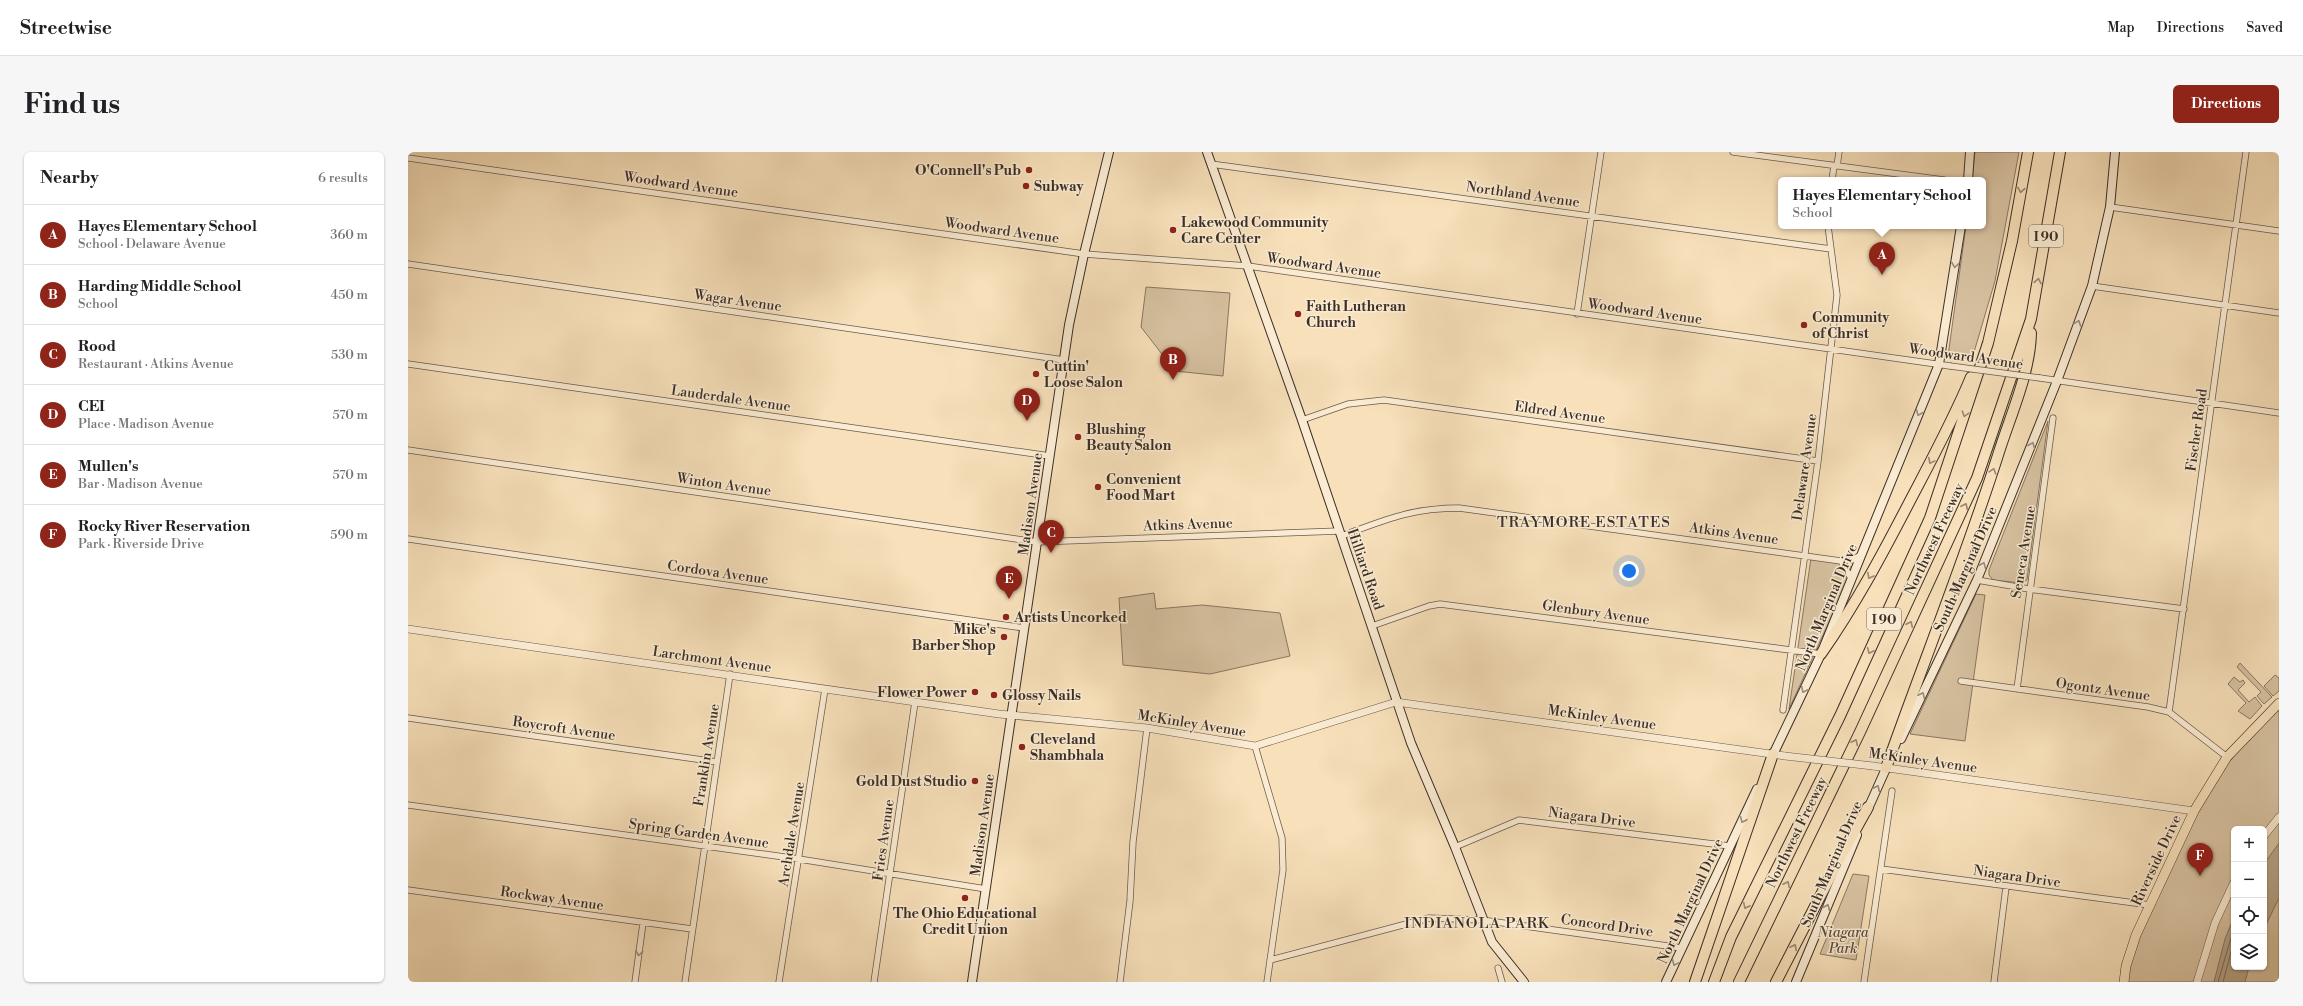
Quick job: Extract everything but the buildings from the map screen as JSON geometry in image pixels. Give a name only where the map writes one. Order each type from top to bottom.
[{"type":"highway","name":"Northwest Freeway","points":[[1714,982],[1731,938],[1840,716],[1930,518],[1988,343],[2012,241],[2028,152]]},
{"type":"highway","name":"Northwest Freeway","points":[[1739,982],[1857,739],[1978,478],[2032,319],[2060,152]]},
{"type":"highway","points":[[1821,654],[1847,617],[1957,411],[1981,352],[2012,241]]},
{"type":"highway","points":[[1886,768],[1984,500],[2020,387],[2030,346],[2032,319]]},
{"type":"highway","points":[[1695,982],[1773,754]]},
{"type":"highway","points":[[1776,982],[1868,807]]},
{"type":"main road","name":"Madison Avenue","points":[[972,982],[1064,360],[1084,254],[1109,152]]},
{"type":"main road","name":"Hilliard Road","points":[[1207,152],[1302,420],[1411,743],[1455,847],[1482,920],[1492,942],[1524,982]]},
{"type":"main road","points":[[1968,177],[1970,152]]},
{"type":"main road","name":"South Marginal Drive","points":[[1796,982],[1868,807],[1977,580],[2057,381],[2092,286],[2110,207],[2116,152]]},
{"type":"main road","name":"North Marginal Drive","points":[[1666,982],[1821,654],[1939,364],[1961,229]]},
{"type":"main road","name":"Riverside Drive","points":[[2124,982],[2126,966],[2136,935],[2194,811],[2227,757],[2279,703]]},
{"type":"street","points":[[1577,314],[1601,152]]},
{"type":"street","points":[[1733,152],[1921,177]]},
{"type":"street","points":[[1833,177],[1839,152]]},
{"type":"street","name":"Fischer Road","points":[[2169,712],[2246,152]]},
{"type":"street","name":"Woodward Avenue","points":[[408,158],[1084,254],[1248,266],[2279,413]]},
{"type":"street","name":"Northland Avenue","points":[[1211,164],[1831,249]]},
{"type":"street","points":[[2110,207],[2279,231]]},
{"type":"street","name":"Delaware Avenue","points":[[1783,710],[1832,349],[1837,295],[1828,229]]},
{"type":"street","name":"Wagar Avenue","points":[[408,264],[1064,360]]},
{"type":"street","points":[[2092,286],[2279,314]]},
{"type":"street","name":"Lauderdale Avenue","points":[[408,364],[1050,456]]},
{"type":"street","name":"Eldred Avenue","points":[[1302,420],[1353,402],[1384,400],[1818,461]]},
{"type":"street","name":"Seneca Avenue","points":[[2017,689],[2029,589],[2053,418]]},
{"type":"street","name":"Winton Avenue","points":[[408,450],[1037,542]]},
{"type":"street","name":"Atkins Avenue","points":[[1037,542],[1340,534],[1404,513],[1431,508],[1459,508],[1841,561],[1852,560],[1862,554]]},
{"type":"street","name":"Cordova Avenue","points":[[408,539],[1024,628]]},
{"type":"street","points":[[1841,561],[1851,578]]},
{"type":"street","points":[[1977,580],[2029,589],[2184,609]]},
{"type":"street","name":"Glenbury Avenue","points":[[1372,626],[1429,606],[1440,604],[1821,654]]},
{"type":"street","name":"Larchmont Avenue","points":[[408,629],[1012,715]]},
{"type":"street","name":"Franklin Avenue","points":[[685,982],[730,674]]},
{"type":"street","name":"Ogontz Avenue","points":[[1961,682],[2148,707],[2169,712],[2227,757]]},
{"type":"street","name":"Archdale Avenue","points":[[779,982],[825,689]]},
{"type":"street","name":"Fries Avenue","points":[[874,982],[915,702]]},
{"type":"street","name":"McKinley Avenue","points":[[1012,715],[1146,728],[1255,746],[1396,702],[2194,811]]},
{"type":"street","name":"Roycroft Avenue","points":[[408,718],[717,762]]},
{"type":"street","points":[[1120,982],[1130,902],[1133,842],[1146,728]]},
{"type":"street","points":[[1255,746],[1282,838],[1284,852],[1283,870],[1267,982]]},
{"type":"street","points":[[1864,982],[1892,791]]},
{"type":"street","name":"Spring Garden Avenue","points":[[408,804],[890,873],[986,889]]},
{"type":"street","points":[[2267,832],[2279,817]]},
{"type":"street","name":"Niagara Drive","points":[[1455,847],[1519,820],[1730,846]]},
{"type":"street","name":"Niagara Drive","points":[[1881,869],[2006,887],[2150,905]]},
{"type":"street","points":[[1994,982],[2006,887]]},
{"type":"street","points":[[2197,982],[2215,923],[2231,888]]},
{"type":"street","name":"Rockway Avenue","points":[[408,890],[692,929]]},
{"type":"street","name":"Concord Drive","points":[[1270,960],[1414,921],[1437,918],[1482,920],[1682,948]]},
{"type":"street","points":[[635,982],[643,923]]},
{"type":"street","points":[[1498,968],[1502,982]]},
{"type":"green space","points":[[1975,152],[2019,152],[1995,281],[1972,359],[1948,356],[1966,229],[1986,229],[1986,177],[1972,177]]},
{"type":"green space","points":[[1146,287],[1230,293],[1223,376],[1175,371],[1141,327]]},
{"type":"green space","points":[[2048,421],[2027,580],[2021,583],[1993,580],[1989,575],[1989,570]]},
{"type":"green space","points":[[1811,558],[1848,563],[1853,570],[1789,709]]},
{"type":"green space","points":[[1154,593],[1156,609],[1202,605],[1280,613],[1290,656],[1210,674],[1123,665],[1119,598]]},
{"type":"green space","points":[[1976,594],[1985,595],[1965,741],[1910,734]]},
{"type":"green space","points":[[2240,663],[2272,697],[2264,704],[2257,696],[2261,692],[2237,667]]},
{"type":"green space","points":[[2275,675],[2279,678],[2279,691],[2273,696],[2264,686]]},
{"type":"green space","points":[[2234,677],[2240,682],[2243,680],[2245,683],[2238,690],[2249,702],[2255,697],[2262,706],[2250,719],[2238,711],[2246,703],[2228,684]]},
{"type":"green space","points":[[2279,707],[2279,982],[2127,982],[2133,952],[2195,815],[2225,767],[2249,738]]},
{"type":"green space","name":"Niagara Park","points":[[1853,874],[1869,876],[1856,960],[1820,954]]},
{"type":"water","points":[[2279,843],[2279,898],[2267,923],[2267,862]]},
{"type":"water","points":[[2231,924],[2231,970],[2248,970],[2245,982],[2214,982],[2225,939]]},
{"type":"place","name":"O'Connell's Pub","points":[[1029,170]]},
{"type":"place","name":"Subway","points":[[1026,186]]},
{"type":"place","name":"Lakewood Community Care Center","points":[[1173,230]]},
{"type":"place","name":"Hayes Elementary School","points":[[1882,275]]},
{"type":"place","name":"Faith Lutheran Church","points":[[1298,314]]},
{"type":"place","name":"Community of Christ","points":[[1804,325]]},
{"type":"place","name":"Cuttin' Loose Salon","points":[[1036,374]]},
{"type":"place","name":"Harding Middle School","points":[[1173,380]]},
{"type":"place","name":"CEI","points":[[1027,421]]},
{"type":"place","name":"Blushing Beauty Salon","points":[[1078,437]]},
{"type":"place","name":"Convenient Food Mart","points":[[1098,487]]},
{"type":"place","name":"Rood","points":[[1051,553]]},
{"type":"place","name":"Mullen's","points":[[1009,599]]},
{"type":"place","name":"Artists Uncorked","points":[[1006,617]]},
{"type":"place","name":"Mike's Barber Shop","points":[[1004,637]]},
{"type":"place","name":"Flower Power","points":[[975,692]]},
{"type":"place","name":"Glossy Nails","points":[[994,695]]},
{"type":"place","name":"Cleveland Shambhala","points":[[1022,747]]},
{"type":"place","name":"Gold Dust Studio","points":[[975,781]]},
{"type":"place","name":"Rocky River Reservation","points":[[2200,876]]},
{"type":"place","name":"The Ohio Educational Credit Union","points":[[965,898]]},
{"type":"district","name":"TRAYMORE ESTATES","points":[[1584,522]]},
{"type":"district","name":"INDIANOLA PARK","points":[[1477,923]]}]
